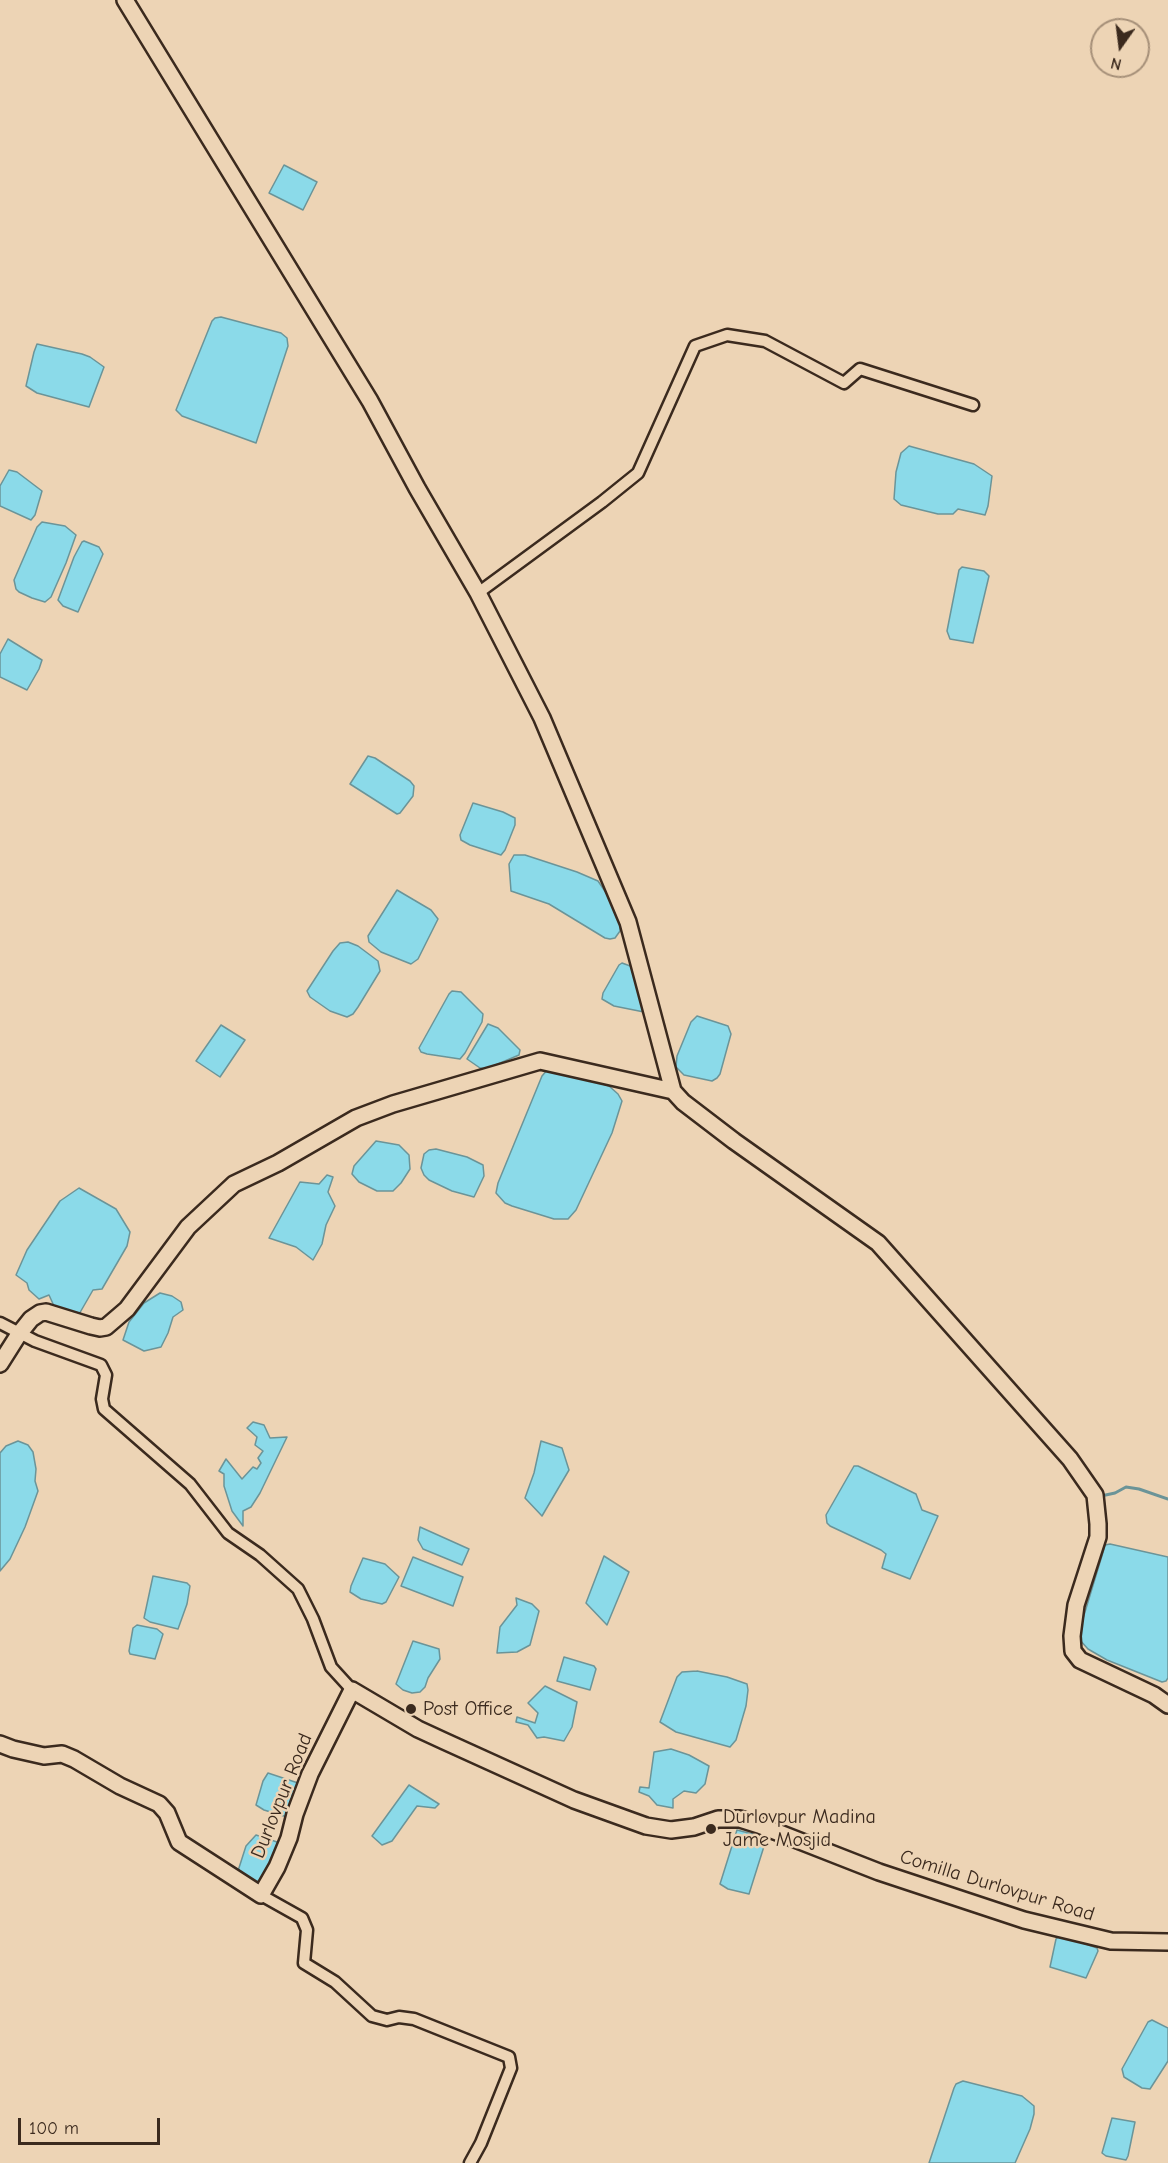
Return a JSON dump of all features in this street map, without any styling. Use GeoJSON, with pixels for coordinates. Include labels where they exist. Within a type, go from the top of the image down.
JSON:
{"type":"FeatureCollection","features":[{"type":"Feature","properties":{"kind":"street"},"geometry":{"type":"LineString","coordinates":[[125,0],[370,401],[477,593],[542,717],[628,922],[673,1090],[683,1102],[734,1141],[878,1243],[1070,1459],[1095,1495],[1098,1524],[1098,1537],[1076,1605],[1072,1636],[1073,1651],[1080,1660],[1154,1695],[1168,1705]]}},
{"type":"Feature","properties":{"kind":"street"},"geometry":{"type":"LineString","coordinates":[[477,593],[638,473],[695,346],[727,335],[765,341],[844,383],[860,369],[973,405]]}},
{"type":"Feature","properties":{"kind":"street"},"geometry":{"type":"LineString","coordinates":[[0,1364],[19,1334],[32,1319],[46,1312],[91,1326],[105,1327],[127,1309],[188,1227],[234,1184],[278,1163],[356,1118],[393,1104],[540,1061],[673,1090]]}},
{"type":"Feature","properties":{"kind":"street"},"geometry":{"type":"LineString","coordinates":[[0,1323],[19,1334],[101,1365],[106,1375],[102,1399],[104,1409],[190,1484],[228,1533],[260,1555],[298,1589],[313,1619],[331,1667],[352,1689]]}},
{"type":"Feature","properties":{"kind":"street","name":"Comilla Durlovpur Road"},"geometry":{"type":"LineString","coordinates":[[352,1689],[444,1742],[574,1800],[646,1826],[671,1830],[694,1827],[718,1819],[740,1819],[879,1872],[1034,1923],[1111,1941],[1168,1942]]}},
{"type":"Feature","properties":{"kind":"street","name":"Durlovpur Road"},"geometry":{"type":"LineString","coordinates":[[0,1744],[44,1756],[62,1754],[120,1786],[159,1804],[167,1813],[179,1842],[261,1895],[277,1868],[310,1774],[352,1689]]}},
{"type":"Feature","properties":{"kind":"street"},"geometry":{"type":"LineString","coordinates":[[261,1895],[302,1917],[307,1930],[304,1963],[334,1982],[372,2016],[387,2020],[399,2017],[414,2019],[509,2057],[511,2068],[481,2143],[470,2163]]}},
{"type":"Feature","properties":{"kind":"water"},"geometry":{"type":"Polygon","coordinates":[[[284,165],[317,182],[303,210],[269,193],[284,165]]]}},
{"type":"Feature","properties":{"kind":"water"},"geometry":{"type":"Polygon","coordinates":[[[221,317],[281,333],[287,338],[288,346],[256,443],[182,416],[176,410],[212,321],[221,317]]]}},
{"type":"Feature","properties":{"kind":"water"},"geometry":{"type":"Polygon","coordinates":[[[37,344],[82,354],[104,367],[89,407],[37,393],[26,386],[37,344]]]}},
{"type":"Feature","properties":{"kind":"water"},"geometry":{"type":"Polygon","coordinates":[[[909,446],[974,464],[992,476],[985,515],[958,509],[953,514],[938,514],[901,505],[894,499],[896,472],[901,453],[909,446]]]}},
{"type":"Feature","properties":{"kind":"water"},"geometry":{"type":"Polygon","coordinates":[[[9,470],[17,472],[42,491],[35,515],[31,520],[0,506],[0,486],[9,470]]]}},
{"type":"Feature","properties":{"kind":"water"},"geometry":{"type":"Polygon","coordinates":[[[42,522],[65,526],[76,535],[51,597],[45,602],[19,592],[14,580],[37,527],[42,522]]]}},
{"type":"Feature","properties":{"kind":"water"},"geometry":{"type":"Polygon","coordinates":[[[84,541],[99,547],[103,554],[78,612],[63,606],[58,600],[74,557],[84,541]]]}},
{"type":"Feature","properties":{"kind":"water"},"geometry":{"type":"Polygon","coordinates":[[[962,567],[984,571],[989,576],[973,643],[950,639],[947,631],[959,570],[962,567]]]}},
{"type":"Feature","properties":{"kind":"water"},"geometry":{"type":"Polygon","coordinates":[[[8,639],[42,660],[27,690],[0,677],[0,654],[8,639]]]}},
{"type":"Feature","properties":{"kind":"water"},"geometry":{"type":"Polygon","coordinates":[[[368,756],[375,758],[414,786],[413,796],[400,813],[397,814],[350,784],[368,756]]]}},
{"type":"Feature","properties":{"kind":"water"},"geometry":{"type":"Polygon","coordinates":[[[473,803],[515,818],[515,825],[501,855],[461,840],[460,835],[473,803]]]}},
{"type":"Feature","properties":{"kind":"water"},"geometry":{"type":"Polygon","coordinates":[[[514,855],[525,855],[598,881],[611,900],[620,923],[620,931],[615,938],[605,938],[549,904],[511,891],[509,864],[514,855]]]}},
{"type":"Feature","properties":{"kind":"water"},"geometry":{"type":"Polygon","coordinates":[[[397,890],[431,910],[438,919],[418,959],[411,964],[381,952],[369,942],[368,936],[397,890]]]}},
{"type":"Feature","properties":{"kind":"water"},"geometry":{"type":"Polygon","coordinates":[[[348,942],[358,946],[378,961],[380,971],[353,1014],[347,1017],[330,1011],[310,997],[307,991],[333,951],[340,943],[348,942]]]}},
{"type":"Feature","properties":{"kind":"water"},"geometry":{"type":"Polygon","coordinates":[[[622,963],[633,967],[647,1010],[644,1012],[614,1006],[602,999],[603,993],[622,963]]]}},
{"type":"Feature","properties":{"kind":"water"},"geometry":{"type":"Polygon","coordinates":[[[452,991],[461,992],[483,1014],[482,1022],[460,1059],[427,1054],[421,1052],[419,1048],[452,991]]]}},
{"type":"Feature","properties":{"kind":"water"},"geometry":{"type":"Polygon","coordinates":[[[697,1016],[728,1026],[731,1034],[720,1074],[712,1081],[684,1075],[676,1067],[677,1056],[691,1022],[697,1016]]]}},
{"type":"Feature","properties":{"kind":"water"},"geometry":{"type":"Polygon","coordinates":[[[488,1024],[498,1028],[520,1050],[519,1055],[486,1069],[480,1068],[467,1059],[488,1024]]]}},
{"type":"Feature","properties":{"kind":"water"},"geometry":{"type":"Polygon","coordinates":[[[221,1025],[245,1040],[220,1077],[196,1061],[221,1025]]]}},
{"type":"Feature","properties":{"kind":"water"},"geometry":{"type":"Polygon","coordinates":[[[548,1069],[609,1086],[622,1101],[612,1133],[576,1210],[568,1219],[554,1219],[512,1206],[505,1203],[496,1193],[542,1076],[548,1069]]]}},
{"type":"Feature","properties":{"kind":"water"},"geometry":{"type":"Polygon","coordinates":[[[376,1141],[399,1145],[409,1155],[410,1169],[393,1191],[377,1191],[359,1182],[352,1174],[354,1166],[376,1141]]]}},
{"type":"Feature","properties":{"kind":"water"},"geometry":{"type":"Polygon","coordinates":[[[436,1149],[467,1157],[483,1165],[484,1176],[474,1197],[452,1191],[429,1180],[424,1175],[421,1168],[424,1154],[436,1149]]]}},
{"type":"Feature","properties":{"kind":"water"},"geometry":{"type":"Polygon","coordinates":[[[327,1175],[333,1177],[328,1192],[335,1206],[326,1225],[322,1244],[313,1260],[296,1247],[269,1238],[300,1182],[319,1184],[327,1175]]]}},
{"type":"Feature","properties":{"kind":"water"},"geometry":{"type":"Polygon","coordinates":[[[79,1188],[116,1209],[130,1232],[127,1246],[102,1289],[93,1290],[78,1316],[54,1306],[49,1295],[39,1299],[29,1290],[27,1283],[16,1275],[27,1250],[60,1201],[79,1188]]]}},
{"type":"Feature","properties":{"kind":"water"},"geometry":{"type":"Polygon","coordinates":[[[160,1293],[172,1296],[181,1302],[183,1310],[173,1317],[161,1347],[144,1351],[123,1340],[129,1322],[144,1303],[160,1293]]]}},
{"type":"Feature","properties":{"kind":"water"},"geometry":{"type":"Polygon","coordinates":[[[253,1422],[264,1425],[270,1438],[287,1437],[260,1493],[251,1507],[243,1511],[243,1526],[232,1511],[224,1486],[224,1474],[219,1471],[226,1459],[242,1479],[253,1467],[257,1469],[261,1463],[258,1458],[263,1451],[255,1445],[257,1437],[247,1428],[253,1422]]]}},
{"type":"Feature","properties":{"kind":"water"},"geometry":{"type":"Polygon","coordinates":[[[18,1441],[28,1445],[33,1452],[38,1491],[10,1559],[0,1571],[0,1453],[6,1446],[18,1441]]]}},
{"type":"Feature","properties":{"kind":"water"},"geometry":{"type":"Polygon","coordinates":[[[541,1441],[562,1448],[569,1470],[542,1516],[525,1498],[534,1473],[541,1441]]]}},
{"type":"Feature","properties":{"kind":"water"},"geometry":{"type":"Polygon","coordinates":[[[854,1466],[916,1494],[922,1510],[938,1516],[910,1579],[882,1568],[886,1554],[881,1550],[827,1523],[826,1515],[854,1466]]]}},
{"type":"Feature","properties":{"kind":"water"},"geometry":{"type":"Polygon","coordinates":[[[420,1527],[469,1549],[462,1565],[423,1549],[418,1540],[420,1527]]]}},
{"type":"Feature","properties":{"kind":"water"},"geometry":{"type":"Polygon","coordinates":[[[1110,1544],[1168,1557],[1168,1678],[1166,1681],[1162,1682],[1107,1660],[1088,1649],[1079,1639],[1078,1635],[1105,1545],[1110,1544]]]}},
{"type":"Feature","properties":{"kind":"water"},"geometry":{"type":"Polygon","coordinates":[[[604,1556],[629,1572],[607,1625],[586,1603],[604,1556]]]}},
{"type":"Feature","properties":{"kind":"water"},"geometry":{"type":"Polygon","coordinates":[[[413,1557],[463,1577],[453,1606],[401,1586],[413,1557]]]}},
{"type":"Feature","properties":{"kind":"water"},"geometry":{"type":"Polygon","coordinates":[[[363,1558],[385,1564],[399,1577],[386,1602],[382,1604],[361,1599],[350,1592],[363,1558]]]}},
{"type":"Feature","properties":{"kind":"water"},"geometry":{"type":"Polygon","coordinates":[[[153,1576],[187,1583],[190,1586],[187,1604],[178,1629],[150,1622],[144,1618],[153,1576]]]}},
{"type":"Feature","properties":{"kind":"water"},"geometry":{"type":"Polygon","coordinates":[[[516,1598],[532,1604],[539,1611],[530,1645],[517,1652],[497,1653],[500,1627],[517,1605],[516,1598]]]}},
{"type":"Feature","properties":{"kind":"water"},"geometry":{"type":"Polygon","coordinates":[[[137,1625],[157,1629],[163,1634],[155,1659],[130,1654],[133,1628],[137,1625]]]}},
{"type":"Feature","properties":{"kind":"water"},"geometry":{"type":"Polygon","coordinates":[[[413,1641],[439,1649],[440,1659],[425,1687],[420,1692],[412,1693],[396,1684],[413,1641]]]}},
{"type":"Feature","properties":{"kind":"water"},"geometry":{"type":"Polygon","coordinates":[[[564,1657],[594,1666],[596,1669],[590,1690],[557,1681],[564,1657]]]}},
{"type":"Feature","properties":{"kind":"water"},"geometry":{"type":"Polygon","coordinates":[[[697,1671],[747,1684],[746,1706],[736,1740],[730,1747],[676,1732],[660,1722],[677,1677],[682,1672],[697,1671]]]}},
{"type":"Feature","properties":{"kind":"water"},"geometry":{"type":"Polygon","coordinates":[[[545,1686],[577,1702],[572,1727],[564,1741],[537,1738],[528,1725],[516,1722],[517,1717],[535,1723],[538,1713],[528,1703],[545,1686]]]}},
{"type":"Feature","properties":{"kind":"water"},"geometry":{"type":"Polygon","coordinates":[[[671,1749],[689,1755],[709,1766],[705,1784],[696,1793],[684,1791],[673,1799],[673,1808],[657,1805],[649,1796],[639,1792],[640,1787],[649,1788],[654,1752],[671,1749]]]}},
{"type":"Feature","properties":{"kind":"water"},"geometry":{"type":"Polygon","coordinates":[[[268,1773],[298,1783],[287,1817],[256,1805],[263,1781],[268,1773]]]}},
{"type":"Feature","properties":{"kind":"water"},"geometry":{"type":"Polygon","coordinates":[[[409,1785],[439,1804],[435,1808],[417,1806],[392,1841],[382,1845],[372,1836],[409,1785]]]}},
{"type":"Feature","properties":{"kind":"water"},"geometry":{"type":"Polygon","coordinates":[[[737,1830],[764,1837],[766,1840],[749,1894],[728,1889],[720,1884],[737,1830]]]}},
{"type":"Feature","properties":{"kind":"water"},"geometry":{"type":"Polygon","coordinates":[[[256,1835],[280,1843],[260,1885],[237,1874],[246,1846],[256,1835]]]}},
{"type":"Feature","properties":{"kind":"water"},"geometry":{"type":"Polygon","coordinates":[[[1060,1935],[1097,1948],[1098,1951],[1086,1978],[1050,1967],[1056,1939],[1060,1935]]]}},
{"type":"Feature","properties":{"kind":"water"},"geometry":{"type":"Polygon","coordinates":[[[1152,2020],[1168,2028],[1168,2061],[1150,2089],[1142,2088],[1124,2077],[1122,2069],[1148,2022],[1152,2020]]]}},
{"type":"Feature","properties":{"kind":"water"},"geometry":{"type":"Polygon","coordinates":[[[963,2081],[1022,2096],[1034,2106],[1030,2129],[1015,2163],[929,2163],[954,2088],[956,2084],[963,2081]]]}},
{"type":"Feature","properties":{"kind":"water"},"geometry":{"type":"Polygon","coordinates":[[[1112,2118],[1135,2122],[1126,2160],[1102,2153],[1112,2118]]]}},
{"type":"Feature","properties":{"kind":"waterway"},"geometry":{"type":"LineString","coordinates":[[1101,1496],[1115,1493],[1126,1487],[1168,1499]]}},
{"type":"Feature","properties":{"kind":"place","name":"Post Office"},"geometry":{"type":"Point","coordinates":[411,1709]}},
{"type":"Feature","properties":{"kind":"place","name":"Durlovpur Madina Jame Mosjid"},"geometry":{"type":"Point","coordinates":[711,1829]}}]}
